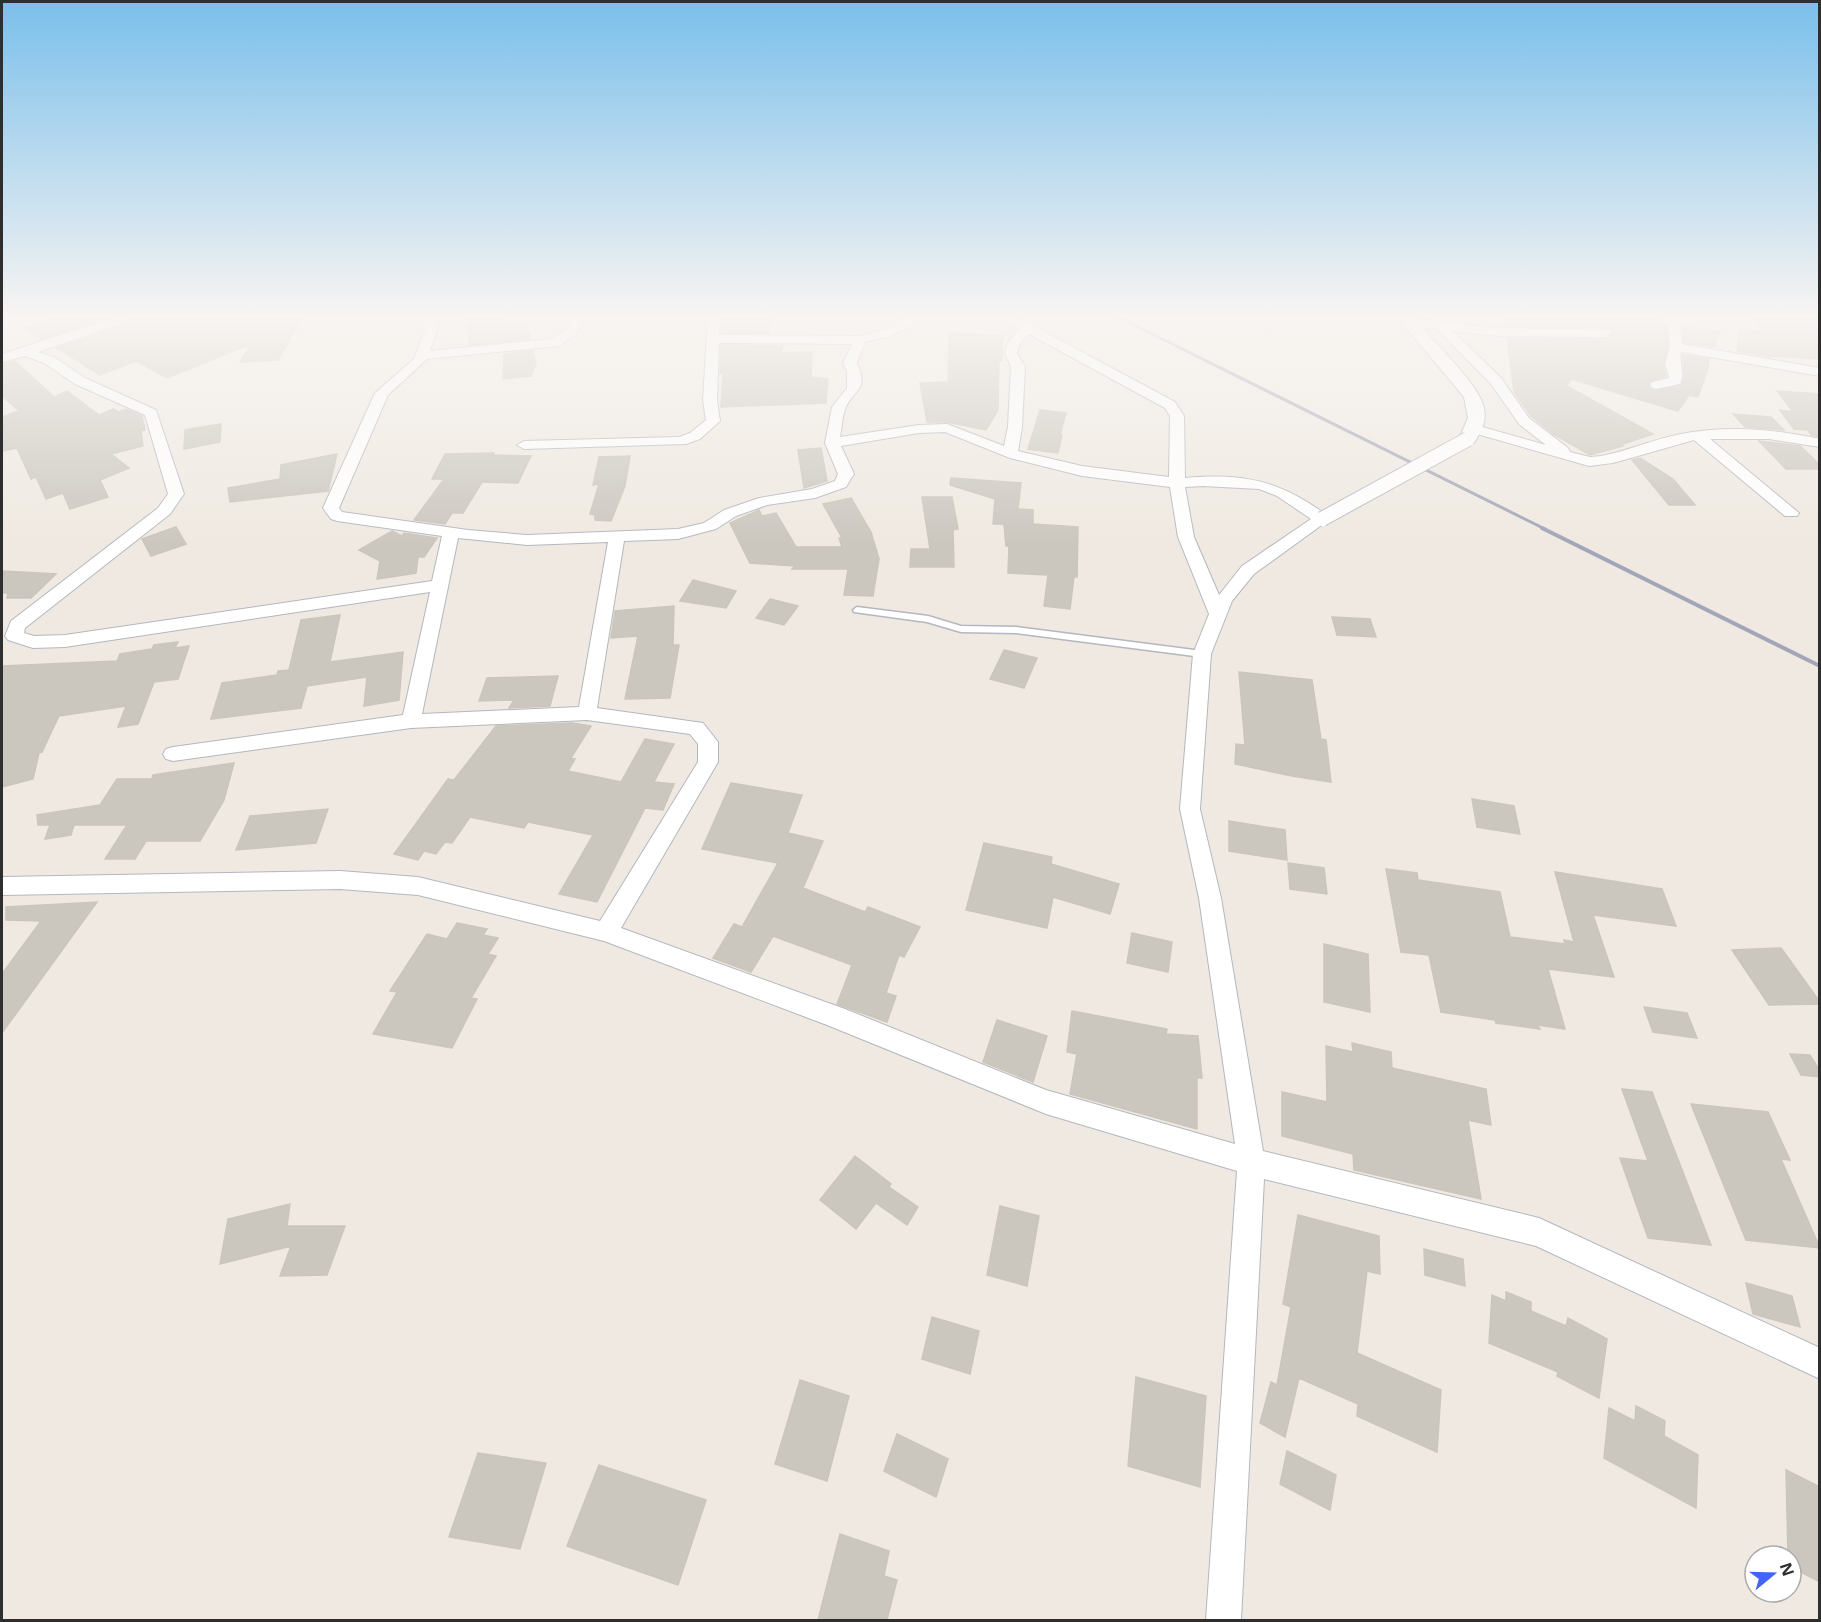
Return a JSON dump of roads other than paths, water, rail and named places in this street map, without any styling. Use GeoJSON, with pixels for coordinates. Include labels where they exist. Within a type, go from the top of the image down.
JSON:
{"type":"FeatureCollection","features":[{"type":"Feature","properties":{"kind":"street"},"geometry":{"type":"LineString","coordinates":[[108,394],[151,413],[176,494],[164,512],[17,625],[14,636],[33,642],[65,641],[440,585]]}},
{"type":"Feature","properties":{"kind":"street"},"geometry":{"type":"LineString","coordinates":[[382,394],[332,508],[337,516],[451,533],[527,540],[678,534],[710,526],[730,513],[764,501],[815,494],[841,484],[846,474],[832,443],[839,407],[850,394]]}},
{"type":"Feature","properties":{"kind":"street"},"geometry":{"type":"LineString","coordinates":[[524,445],[681,441],[696,436],[713,421],[710,394]]}},
{"type":"Feature","properties":{"kind":"street"},"geometry":{"type":"LineString","coordinates":[[1010,454],[1015,427],[1017,394]]}},
{"type":"Feature","properties":{"kind":"street"},"geometry":{"type":"LineString","coordinates":[[1149,394],[1170,405],[1177,416],[1177,483],[1186,537],[1218,614]]}},
{"type":"Feature","properties":{"kind":"street"},"geometry":{"type":"LineString","coordinates":[[1223,1620],[1251,1162],[1210,898],[1190,809],[1202,654],[1224,600],[1248,570],[1322,519],[1471,434],[1478,423],[1477,407],[1470,394]]}},
{"type":"Feature","properties":{"kind":"street"},"geometry":{"type":"LineString","coordinates":[[1505,394],[1524,421],[1560,447],[1566,457]]}},
{"type":"Feature","properties":{"kind":"street"},"geometry":{"type":"LineString","coordinates":[[832,443],[919,429],[947,428],[1010,454],[1082,471],[1177,483],[1203,481],[1261,485],[1282,493],[1322,519]]}},
{"type":"Feature","properties":{"kind":"street"},"geometry":{"type":"LineString","coordinates":[[1471,434],[1589,462],[1607,461],[1683,437],[1748,433],[1820,443]]}},
{"type":"Feature","properties":{"kind":"street"},"geometry":{"type":"LineString","coordinates":[[1698,436],[1791,513]]}},
{"type":"Feature","properties":{"kind":"street"},"geometry":{"type":"LineString","coordinates":[[411,721],[451,533]]}},
{"type":"Feature","properties":{"kind":"street"},"geometry":{"type":"LineString","coordinates":[[587,713],[617,536]]}},
{"type":"Feature","properties":{"kind":"street"},"geometry":{"type":"LineString","coordinates":[[173,754],[411,721],[587,713],[696,728],[708,742],[708,762],[606,932]]}},
{"type":"Feature","properties":{"kind":"street"},"geometry":{"type":"LineString","coordinates":[[2,886],[340,880],[418,886],[606,932],[836,1017],[1046,1102],[1251,1162],[1539,1232],[1820,1364]]}},
{"type":"Feature","properties":{"kind":"lane"},"geometry":{"type":"LineString","coordinates":[[857,610],[928,619],[961,628],[1016,630],[1202,654]]}},
{"type":"Feature","properties":{"kind":"railway"},"geometry":{"type":"LineString","coordinates":[[1272,394],[1545,529]]}},
{"type":"Feature","properties":{"kind":"railway"},"geometry":{"type":"LineString","coordinates":[[1542,528],[1820,666]]}}]}
